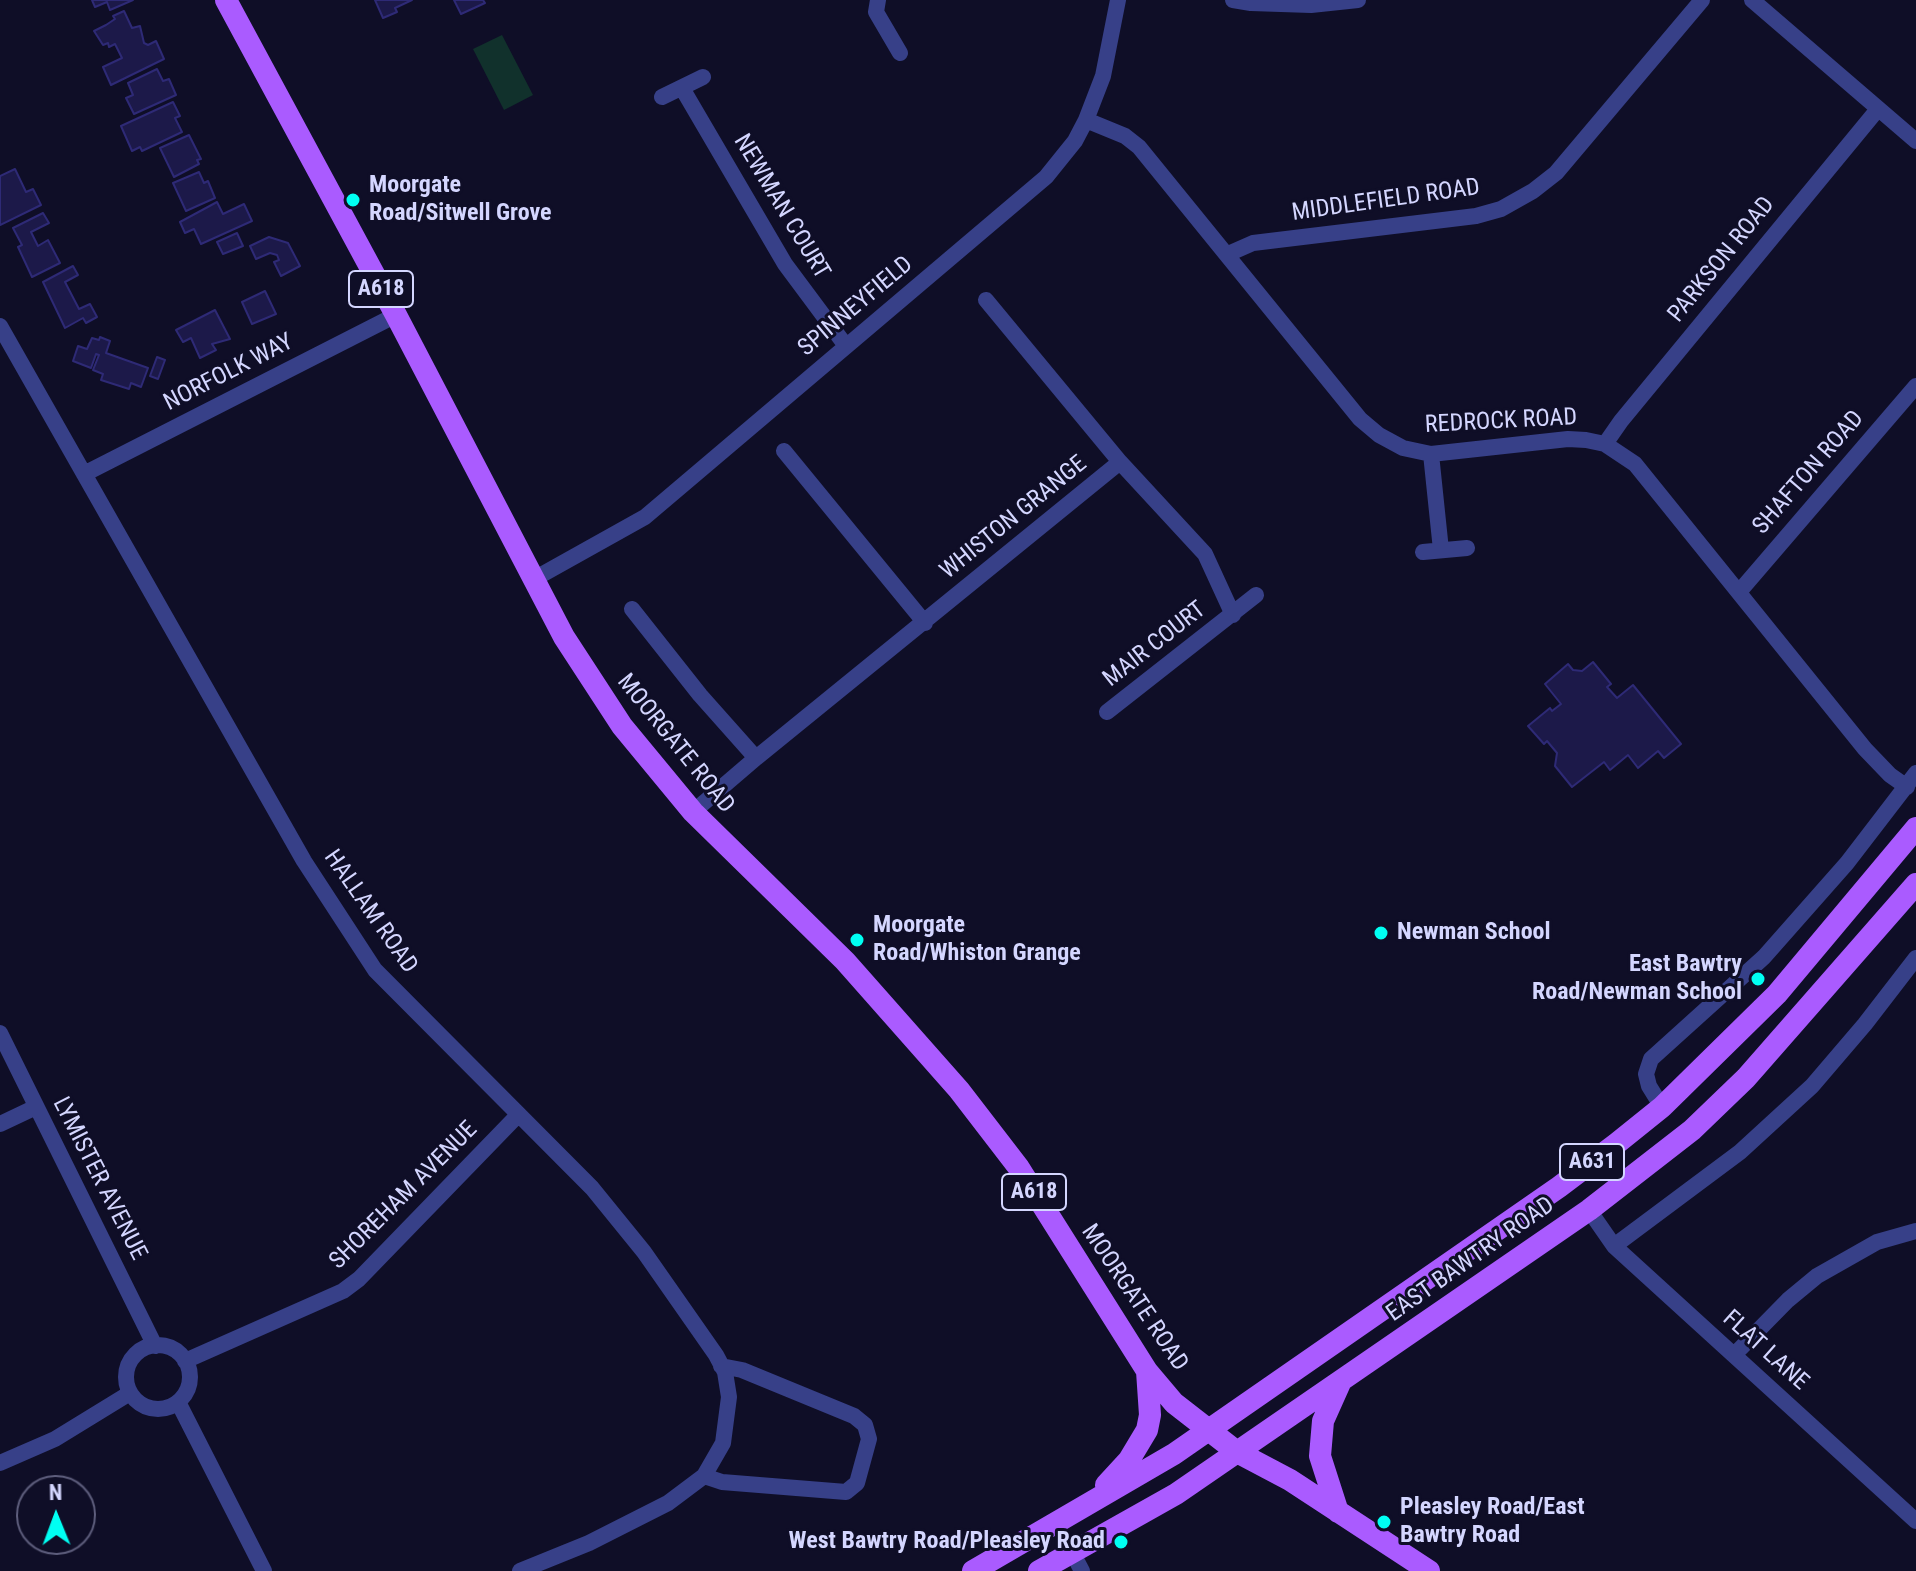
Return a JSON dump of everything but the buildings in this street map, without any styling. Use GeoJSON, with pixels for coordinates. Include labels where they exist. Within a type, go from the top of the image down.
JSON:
{"type":"FeatureCollection","features":[{"type":"Feature","properties":{"kind":"main road","name":"MOORGATE ROAD"},"geometry":{"type":"LineString","coordinates":[[226,0],[396,315],[564,637],[598,692],[637,746],[693,812],[845,961],[959,1090],[1019,1168],[1147,1371],[1182,1411],[1210,1430]]}},
{"type":"Feature","properties":{"kind":"main road","name":"EAST BAWTRY ROAD"},"geometry":{"type":"LineString","coordinates":[[1210,1430],[1286,1374],[1559,1187],[1662,1107],[1777,994],[1916,828]]}},
{"type":"Feature","properties":{"kind":"main road","name":"EAST BAWTRY ROAD"},"geometry":{"type":"LineString","coordinates":[[1237,1452],[1589,1210],[1692,1130],[1746,1078],[1916,884]]}},
{"type":"Feature","properties":{"kind":"main road"},"geometry":{"type":"LineString","coordinates":[[1091,1500],[1129,1460],[1147,1430],[1150,1415],[1147,1371]]}},
{"type":"Feature","properties":{"kind":"main road"},"geometry":{"type":"LineString","coordinates":[[1338,1512],[1320,1456],[1320,1432],[1341,1382]]}},
{"type":"Feature","properties":{"kind":"main road","name":"A618"},"geometry":{"type":"LineString","coordinates":[[1210,1430],[1237,1452],[1285,1477],[1429,1571]]}},
{"type":"Feature","properties":{"kind":"main road","name":"A631"},"geometry":{"type":"LineString","coordinates":[[973,1571],[1210,1430]]}},
{"type":"Feature","properties":{"kind":"main road","name":"A631"},"geometry":{"type":"LineString","coordinates":[[1039,1571],[1077,1562],[1237,1452]]}},
{"type":"Feature","properties":{"kind":"street"},"geometry":{"type":"LineString","coordinates":[[878,0],[876,12],[900,53]]}},
{"type":"Feature","properties":{"kind":"street","name":"SPINNEYFIELD"},"geometry":{"type":"LineString","coordinates":[[534,579],[645,517],[1026,197],[1062,159],[1086,120],[1103,76],[1118,0]]}},
{"type":"Feature","properties":{"kind":"street"},"geometry":{"type":"LineString","coordinates":[[1233,0],[1311,5],[1358,0]]}},
{"type":"Feature","properties":{"kind":"street","name":"MIDDLEFIELD ROAD"},"geometry":{"type":"LineString","coordinates":[[1228,254],[1253,243],[1476,216],[1501,209],[1533,191],[1556,173],[1702,0]]}},
{"type":"Feature","properties":{"kind":"street"},"geometry":{"type":"LineString","coordinates":[[1752,0],[1916,141]]}},
{"type":"Feature","properties":{"kind":"street"},"geometry":{"type":"LineString","coordinates":[[662,97],[703,77]]}},
{"type":"Feature","properties":{"kind":"street","name":"NEWMAN COURT"},"geometry":{"type":"LineString","coordinates":[[682,88],[785,264],[846,346]]}},
{"type":"Feature","properties":{"kind":"street","name":"PARKSON ROAD"},"geometry":{"type":"LineString","coordinates":[[1605,444],[1878,109]]}},
{"type":"Feature","properties":{"kind":"street","name":"REDROCK ROAD"},"geometry":{"type":"LineString","coordinates":[[1086,120],[1125,136],[1139,147],[1360,419],[1379,435],[1403,448],[1431,454],[1568,439],[1605,444],[1635,464],[1865,749],[1890,775],[1912,780]]}},
{"type":"Feature","properties":{"kind":"street","name":"WHISTON GRANGE"},"geometry":{"type":"LineString","coordinates":[[693,812],[1120,462],[986,300]]}},
{"type":"Feature","properties":{"kind":"street","name":"NORFOLK WAY"},"geometry":{"type":"LineString","coordinates":[[84,474],[396,315]]}},
{"type":"Feature","properties":{"kind":"street","name":"HALLAM ROAD"},"geometry":{"type":"LineString","coordinates":[[0,326],[338,915],[375,970],[592,1188],[644,1252],[721,1366],[729,1397],[727,1420],[723,1443],[704,1476]]}},
{"type":"Feature","properties":{"kind":"street","name":"SHAFTON ROAD"},"geometry":{"type":"LineString","coordinates":[[1739,592],[1916,386]]}},
{"type":"Feature","properties":{"kind":"street"},"geometry":{"type":"LineString","coordinates":[[784,451],[925,623]]}},
{"type":"Feature","properties":{"kind":"street"},"geometry":{"type":"LineString","coordinates":[[1431,454],[1441,550]]}},
{"type":"Feature","properties":{"kind":"street","name":"MAIR COURT"},"geometry":{"type":"LineString","coordinates":[[1120,462],[1205,554],[1233,615]]}},
{"type":"Feature","properties":{"kind":"street"},"geometry":{"type":"LineString","coordinates":[[1423,552],[1467,548]]}},
{"type":"Feature","properties":{"kind":"street","name":"MAIR COURT"},"geometry":{"type":"LineString","coordinates":[[1107,712],[1256,595]]}},
{"type":"Feature","properties":{"kind":"street"},"geometry":{"type":"LineString","coordinates":[[632,609],[700,695],[756,758]]}},
{"type":"Feature","properties":{"kind":"street"},"geometry":{"type":"LineString","coordinates":[[1662,1107],[1649,1086],[1646,1074],[1651,1059],[1764,957],[1847,863],[1912,780]]}},
{"type":"Feature","properties":{"kind":"street"},"geometry":{"type":"LineString","coordinates":[[1614,1246],[1740,1152],[1812,1086],[1916,958]]}},
{"type":"Feature","properties":{"kind":"street","name":"LYMISTER AVENUE"},"geometry":{"type":"LineString","coordinates":[[0,1033],[155,1346]]}},
{"type":"Feature","properties":{"kind":"street"},"geometry":{"type":"LineString","coordinates":[[0,1124],[36,1107]]}},
{"type":"Feature","properties":{"kind":"street","name":"SHOREHAM AVENUE"},"geometry":{"type":"LineString","coordinates":[[185,1361],[343,1291],[359,1279],[518,1115]]}},
{"type":"Feature","properties":{"kind":"street","name":"FLAT LANE"},"geometry":{"type":"LineString","coordinates":[[1589,1210],[1614,1246],[1916,1521]]}},
{"type":"Feature","properties":{"kind":"street"},"geometry":{"type":"LineString","coordinates":[[1734,1355],[1788,1300],[1817,1276],[1877,1242],[1916,1231]]}},
{"type":"Feature","properties":{"kind":"street"},"geometry":{"type":"LineString","coordinates":[[155,1346],[172,1349],[185,1361],[189,1383],[178,1402],[170,1407],[152,1409],[143,1406],[130,1393],[126,1373],[136,1354],[155,1346]]}},
{"type":"Feature","properties":{"kind":"street"},"geometry":{"type":"LineString","coordinates":[[520,1571],[589,1543],[668,1503],[704,1476],[722,1482],[846,1492],[857,1483],[869,1439],[865,1425],[854,1416],[742,1370],[721,1366]]}},
{"type":"Feature","properties":{"kind":"street"},"geometry":{"type":"LineString","coordinates":[[0,1463],[55,1439],[130,1393]]}},
{"type":"Feature","properties":{"kind":"street"},"geometry":{"type":"LineString","coordinates":[[178,1402],[264,1571]]}},
{"type":"Feature","properties":{"kind":"green space"},"geometry":{"type":"Polygon","coordinates":[[[502,35],[533,95],[504,110],[473,49],[502,35]]]}},
{"type":"Feature","properties":{"kind":"place","name":"Moorgate Road/Sitwell Grove"},"geometry":{"type":"Point","coordinates":[353,200]}},
{"type":"Feature","properties":{"kind":"place","name":"Newman School"},"geometry":{"type":"Point","coordinates":[1381,933]}},
{"type":"Feature","properties":{"kind":"place","name":"Moorgate Road/Whiston Grange"},"geometry":{"type":"Point","coordinates":[857,940]}},
{"type":"Feature","properties":{"kind":"place","name":"East Bawtry Road/Newman School"},"geometry":{"type":"Point","coordinates":[1758,979]}},
{"type":"Feature","properties":{"kind":"place","name":"Pleasley Road/East Bawtry Road"},"geometry":{"type":"Point","coordinates":[1384,1522]}},
{"type":"Feature","properties":{"kind":"place","name":"West Bawtry Road/Pleasley Road"},"geometry":{"type":"Point","coordinates":[1121,1542]}}]}
